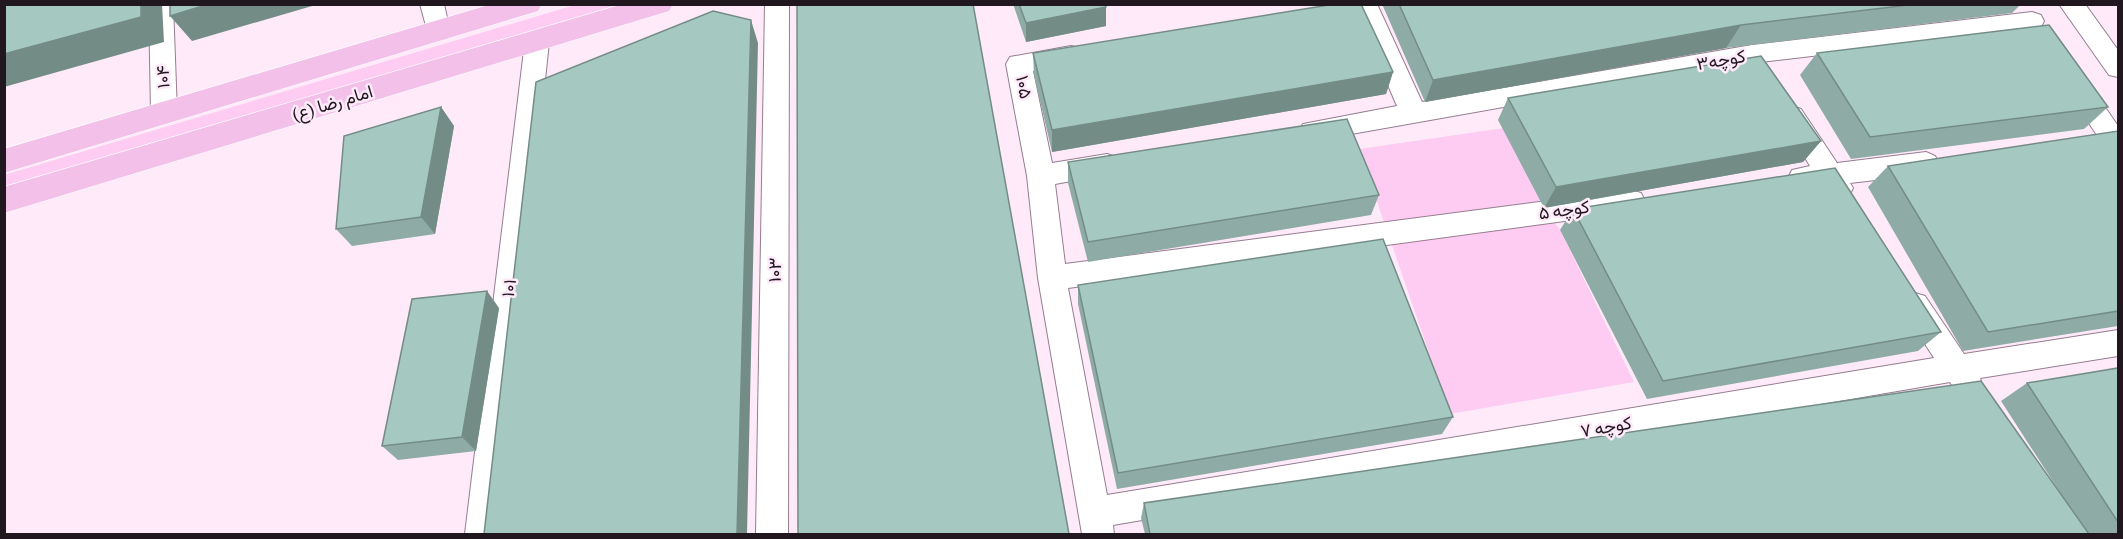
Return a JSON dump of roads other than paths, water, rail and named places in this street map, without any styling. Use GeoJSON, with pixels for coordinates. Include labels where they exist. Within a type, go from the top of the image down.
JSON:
{"type":"FeatureCollection","features":[{"type":"Feature","properties":{"kind":"main road"},"geometry":{"type":"LineString","coordinates":[[4,161],[164,113],[435,18],[528,4]]}},
{"type":"Feature","properties":{"kind":"main road","name":"امام رضا (ع)"},"geometry":{"type":"LineString","coordinates":[[4,200],[659,4]]}},
{"type":"Feature","properties":{"kind":"street","name":"۱۰۴"},"geometry":{"type":"LineString","coordinates":[[161,4],[164,113]]}},
{"type":"Feature","properties":{"kind":"street","name":"۱۰۳"},"geometry":{"type":"LineString","coordinates":[[772,534],[777,4]]}},
{"type":"Feature","properties":{"kind":"street"},"geometry":{"type":"LineString","coordinates":[[2071,4],[2118,68]]}},
{"type":"Feature","properties":{"kind":"street"},"geometry":{"type":"LineString","coordinates":[[1286,135],[1414,114],[1358,7]]}},
{"type":"Feature","properties":{"kind":"street","name":"کوچه۳"},"geometry":{"type":"LineString","coordinates":[[1414,114],[1765,74],[2032,22]]}},
{"type":"Feature","properties":{"kind":"street","name":"۱۰۱"},"geometry":{"type":"LineString","coordinates":[[481,534],[537,42]]}},
{"type":"Feature","properties":{"kind":"street","name":"۱۰۵"},"geometry":{"type":"LineString","coordinates":[[1088,52],[1019,64],[1041,176],[1052,278],[1096,524]]}},
{"type":"Feature","properties":{"kind":"street"},"geometry":{"type":"LineString","coordinates":[[2065,69],[2106,141]]}},
{"type":"Feature","properties":{"kind":"street"},"geometry":{"type":"LineString","coordinates":[[1765,74],[1856,213]]}},
{"type":"Feature","properties":{"kind":"street"},"geometry":{"type":"LineString","coordinates":[[1041,176],[1134,160]]}},
{"type":"Feature","properties":{"kind":"street"},"geometry":{"type":"LineString","coordinates":[[1772,182],[1952,160]]}},
{"type":"Feature","properties":{"kind":"street","name":"کوچه ۵"},"geometry":{"type":"LineString","coordinates":[[1052,278],[1654,198]]}},
{"type":"Feature","properties":{"kind":"street"},"geometry":{"type":"LineString","coordinates":[[1900,281],[1983,407]]}},
{"type":"Feature","properties":{"kind":"street","name":"کوچه ۷"},"geometry":{"type":"LineString","coordinates":[[1096,524],[1957,368],[2118,343]]}}]}
